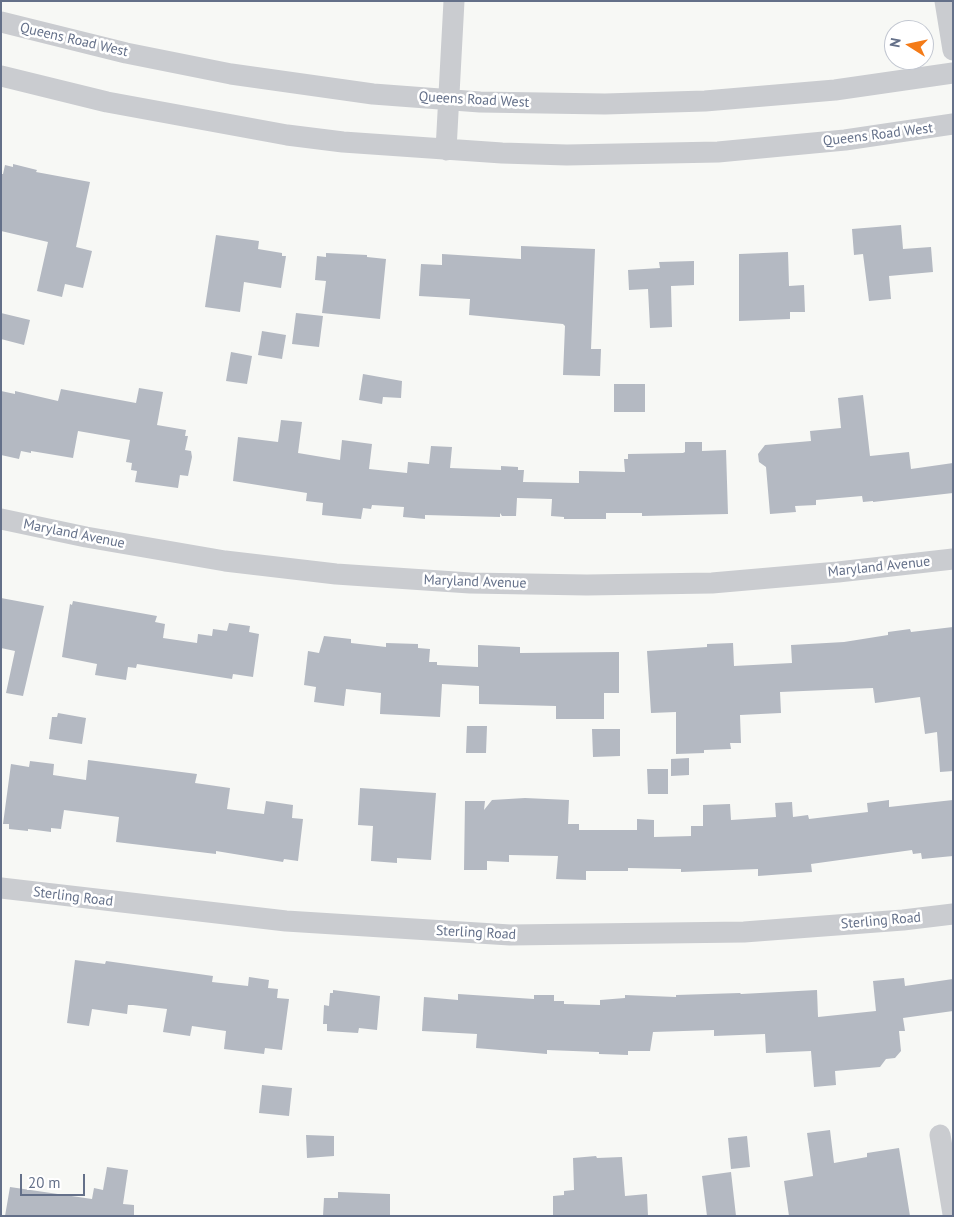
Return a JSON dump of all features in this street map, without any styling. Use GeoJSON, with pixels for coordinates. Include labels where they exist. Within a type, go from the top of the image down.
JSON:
{"type":"FeatureCollection","features":[{"type":"Feature","properties":{"kind":"street"},"geometry":{"type":"LineString","coordinates":[[446,150],[454,1]]}},
{"type":"Feature","properties":{"kind":"street"},"geometry":{"type":"LineString","coordinates":[[945,1],[953,50]]}},
{"type":"Feature","properties":{"kind":"street","name":"Queens Road West"},"geometry":{"type":"LineString","coordinates":[[1,22],[126,53],[231,74],[344,90],[448,100],[557,104],[705,101],[835,90],[953,73]]}},
{"type":"Feature","properties":{"kind":"street","name":"Queens Road West"},"geometry":{"type":"LineString","coordinates":[[1,76],[106,102],[242,128],[342,142],[446,150],[567,155],[718,152],[845,140],[953,124]]}},
{"type":"Feature","properties":{"kind":"street","name":"Maryland Avenue"},"geometry":{"type":"LineString","coordinates":[[1,519],[95,539],[249,564],[336,574],[488,584],[712,583],[844,572],[953,559]]}},
{"type":"Feature","properties":{"kind":"street","name":"Sterling Road"},"geometry":{"type":"LineString","coordinates":[[1,888],[286,921],[510,935],[746,932],[902,920],[953,914]]}},
{"type":"Feature","properties":{"kind":"street"},"geometry":{"type":"LineString","coordinates":[[940,1135],[953,1214]]}},
{"type":"Feature","properties":{"kind":"building"},"geometry":{"type":"Polygon","coordinates":[[[13,164],[37,170],[36,172],[90,182],[76,247],[92,251],[83,288],[65,284],[62,297],[37,291],[48,242],[1,231],[1,174],[3,174],[5,165],[13,167],[13,164]]]}},
{"type":"Feature","properties":{"kind":"building"},"geometry":{"type":"Polygon","coordinates":[[[901,225],[903,249],[931,247],[933,272],[889,276],[891,299],[869,301],[863,254],[854,255],[852,229],[901,225]]]}},
{"type":"Feature","properties":{"kind":"building"},"geometry":{"type":"Polygon","coordinates":[[[216,235],[259,241],[258,249],[282,253],[282,256],[286,256],[281,288],[244,282],[240,312],[205,307],[216,235]]]}},
{"type":"Feature","properties":{"kind":"building"},"geometry":{"type":"Polygon","coordinates":[[[521,246],[595,249],[591,349],[601,349],[600,376],[563,375],[565,326],[563,324],[469,315],[470,299],[419,296],[421,264],[442,265],[442,254],[521,259],[521,246]]]}},
{"type":"Feature","properties":{"kind":"building"},"geometry":{"type":"Polygon","coordinates":[[[788,252],[789,286],[804,285],[805,312],[790,312],[790,319],[739,321],[739,254],[788,252]]]}},
{"type":"Feature","properties":{"kind":"building"},"geometry":{"type":"Polygon","coordinates":[[[326,253],[367,255],[367,257],[386,259],[380,319],[322,313],[326,281],[315,280],[317,256],[326,257],[326,253]]]}},
{"type":"Feature","properties":{"kind":"building"},"geometry":{"type":"Polygon","coordinates":[[[694,261],[694,285],[671,286],[672,327],[650,328],[648,289],[629,290],[628,270],[660,268],[659,262],[694,261]]]}},
{"type":"Feature","properties":{"kind":"building"},"geometry":{"type":"Polygon","coordinates":[[[1,313],[30,320],[24,345],[1,339],[1,313]]]}},
{"type":"Feature","properties":{"kind":"building"},"geometry":{"type":"Polygon","coordinates":[[[296,313],[323,316],[319,347],[292,344],[296,313]]]}},
{"type":"Feature","properties":{"kind":"building"},"geometry":{"type":"Polygon","coordinates":[[[262,331],[286,335],[282,359],[258,355],[262,331]]]}},
{"type":"Feature","properties":{"kind":"building"},"geometry":{"type":"Polygon","coordinates":[[[231,352],[252,356],[247,384],[226,381],[231,352]]]}},
{"type":"Feature","properties":{"kind":"building"},"geometry":{"type":"Polygon","coordinates":[[[363,374],[402,381],[401,398],[383,397],[382,404],[359,400],[363,374]]]}},
{"type":"Feature","properties":{"kind":"building"},"geometry":{"type":"Polygon","coordinates":[[[614,384],[645,384],[645,412],[614,412],[614,384]]]}},
{"type":"Feature","properties":{"kind":"building"},"geometry":{"type":"Polygon","coordinates":[[[139,388],[163,392],[157,425],[186,430],[185,436],[188,436],[185,450],[191,451],[192,457],[188,476],[180,475],[178,488],[135,482],[137,471],[131,470],[132,463],[126,462],[130,440],[78,431],[73,458],[31,451],[31,453],[21,451],[19,459],[1,455],[1,391],[15,394],[15,391],[58,401],[61,389],[136,403],[139,388]]]}},
{"type":"Feature","properties":{"kind":"building"},"geometry":{"type":"Polygon","coordinates":[[[863,395],[870,456],[909,452],[911,469],[953,463],[953,493],[873,502],[863,502],[862,496],[816,500],[816,505],[795,506],[796,512],[770,514],[766,467],[759,462],[758,454],[765,445],[811,441],[810,431],[841,428],[838,398],[863,395]]]}},
{"type":"Feature","properties":{"kind":"building"},"geometry":{"type":"Polygon","coordinates":[[[281,420],[302,422],[298,453],[340,460],[342,440],[372,444],[369,469],[407,473],[408,462],[429,464],[431,446],[452,447],[450,468],[501,470],[501,466],[518,467],[518,470],[524,470],[523,482],[579,483],[579,471],[625,472],[624,459],[628,459],[628,454],[683,453],[685,452],[685,442],[702,442],[702,451],[726,450],[728,514],[642,516],[642,513],[606,513],[606,519],[564,519],[564,517],[551,516],[552,499],[517,498],[516,516],[502,516],[500,513],[500,517],[425,515],[425,519],[403,517],[404,507],[372,505],[371,509],[363,508],[361,519],[322,515],[323,503],[306,501],[307,493],[233,481],[238,437],[278,442],[281,420]]]}},
{"type":"Feature","properties":{"kind":"building"},"geometry":{"type":"Polygon","coordinates":[[[1,598],[44,606],[23,696],[6,693],[15,651],[1,648],[1,598]]]}},
{"type":"Feature","properties":{"kind":"building"},"geometry":{"type":"Polygon","coordinates":[[[73,601],[157,616],[155,622],[165,624],[163,638],[197,643],[198,634],[212,636],[213,629],[227,631],[229,623],[250,626],[249,632],[259,634],[253,677],[233,674],[232,679],[137,664],[136,668],[128,667],[126,680],[95,675],[97,664],[62,657],[70,604],[72,605],[73,601]]]}},
{"type":"Feature","properties":{"kind":"building"},"geometry":{"type":"Polygon","coordinates":[[[953,627],[953,771],[940,772],[937,732],[925,734],[920,697],[875,703],[873,688],[780,692],[781,713],[740,715],[741,743],[730,743],[731,749],[704,750],[704,753],[676,754],[676,712],[651,713],[647,651],[707,647],[707,644],[733,643],[734,666],[792,663],[791,645],[844,642],[888,635],[888,632],[910,629],[911,632],[953,627]]]}},
{"type":"Feature","properties":{"kind":"building"},"geometry":{"type":"Polygon","coordinates":[[[324,636],[351,639],[351,643],[386,647],[386,643],[418,644],[418,648],[430,649],[429,662],[437,662],[437,665],[478,667],[478,645],[520,647],[520,653],[619,652],[619,693],[604,693],[604,719],[556,719],[556,706],[479,704],[479,686],[442,684],[440,717],[380,714],[381,693],[346,689],[344,706],[314,702],[316,687],[304,685],[308,651],[319,653],[324,636]]]}},
{"type":"Feature","properties":{"kind":"building"},"geometry":{"type":"Polygon","coordinates":[[[58,713],[86,718],[82,744],[49,739],[52,717],[57,717],[58,713]]]}},
{"type":"Feature","properties":{"kind":"building"},"geometry":{"type":"Polygon","coordinates":[[[467,726],[487,726],[486,753],[466,753],[467,726]]]}},
{"type":"Feature","properties":{"kind":"building"},"geometry":{"type":"Polygon","coordinates":[[[592,729],[620,729],[620,756],[593,757],[592,729]]]}},
{"type":"Feature","properties":{"kind":"building"},"geometry":{"type":"Polygon","coordinates":[[[689,758],[689,775],[671,776],[671,759],[689,758]]]}},
{"type":"Feature","properties":{"kind":"building"},"geometry":{"type":"Polygon","coordinates":[[[88,760],[197,774],[195,783],[230,788],[227,809],[264,814],[266,801],[293,805],[292,818],[303,819],[298,861],[284,859],[283,862],[216,851],[216,854],[116,842],[119,817],[64,810],[61,829],[51,828],[51,832],[9,829],[9,824],[3,824],[11,764],[29,767],[30,761],[54,764],[53,775],[86,780],[88,760]]]}},
{"type":"Feature","properties":{"kind":"building"},"geometry":{"type":"Polygon","coordinates":[[[647,769],[668,769],[668,794],[648,794],[647,769]]]}},
{"type":"Feature","properties":{"kind":"building"},"geometry":{"type":"Polygon","coordinates":[[[360,788],[436,793],[431,860],[397,858],[397,863],[371,861],[373,826],[358,825],[360,788]]]}},
{"type":"Feature","properties":{"kind":"building"},"geometry":{"type":"Polygon","coordinates":[[[525,798],[569,800],[568,824],[579,824],[579,830],[637,830],[637,819],[654,820],[654,837],[691,836],[691,826],[703,826],[703,805],[730,804],[731,820],[776,817],[775,803],[792,802],[793,817],[808,815],[809,819],[868,812],[867,803],[889,800],[889,807],[953,800],[953,856],[922,859],[921,853],[913,854],[912,850],[811,864],[812,872],[758,876],[758,869],[681,872],[681,869],[628,868],[628,871],[586,871],[586,880],[556,879],[558,856],[509,855],[509,862],[487,861],[487,870],[464,870],[465,801],[485,801],[484,810],[492,800],[525,798]]]}},
{"type":"Feature","properties":{"kind":"building"},"geometry":{"type":"Polygon","coordinates":[[[75,960],[105,964],[106,961],[213,976],[212,982],[248,986],[249,977],[269,980],[268,988],[278,989],[277,998],[289,999],[282,1050],[265,1048],[264,1054],[224,1049],[226,1031],[192,1026],[190,1036],[163,1032],[167,1009],[128,1005],[127,1014],[92,1009],[89,1026],[67,1023],[75,960]]]}},
{"type":"Feature","properties":{"kind":"building"},"geometry":{"type":"Polygon","coordinates":[[[904,978],[905,986],[953,979],[953,1011],[903,1018],[905,1031],[899,1031],[901,1051],[895,1058],[886,1059],[880,1067],[835,1071],[836,1085],[814,1087],[811,1051],[766,1053],[765,1034],[714,1036],[714,1030],[653,1032],[650,1051],[628,1051],[628,1055],[547,1050],[547,1054],[476,1048],[477,1034],[422,1031],[424,997],[458,1000],[458,994],[534,999],[534,995],[554,995],[554,1001],[564,1001],[564,1004],[600,1005],[600,1000],[625,998],[625,995],[676,997],[676,995],[817,990],[818,1017],[876,1011],[873,981],[904,978]]]}},
{"type":"Feature","properties":{"kind":"building"},"geometry":{"type":"Polygon","coordinates":[[[333,990],[380,996],[377,1030],[359,1028],[358,1033],[327,1031],[327,1024],[323,1024],[324,1005],[329,1006],[330,993],[333,993],[333,990]]]}},
{"type":"Feature","properties":{"kind":"building"},"geometry":{"type":"Polygon","coordinates":[[[262,1085],[292,1088],[289,1116],[259,1113],[262,1085]]]}},
{"type":"Feature","properties":{"kind":"building"},"geometry":{"type":"Polygon","coordinates":[[[830,1130],[834,1163],[867,1157],[867,1153],[899,1148],[910,1216],[789,1216],[784,1181],[813,1176],[807,1133],[830,1130]]]}},
{"type":"Feature","properties":{"kind":"building"},"geometry":{"type":"Polygon","coordinates":[[[306,1135],[334,1136],[334,1156],[307,1158],[306,1135]]]}},
{"type":"Feature","properties":{"kind":"building"},"geometry":{"type":"Polygon","coordinates":[[[747,1136],[750,1167],[731,1169],[728,1138],[747,1136]]]}},
{"type":"Feature","properties":{"kind":"building"},"geometry":{"type":"Polygon","coordinates":[[[596,1156],[597,1158],[622,1157],[625,1196],[647,1194],[648,1216],[553,1216],[553,1196],[564,1195],[564,1191],[574,1190],[573,1158],[596,1156]]]}},
{"type":"Feature","properties":{"kind":"building"},"geometry":{"type":"Polygon","coordinates":[[[107,1167],[128,1170],[123,1204],[134,1205],[134,1216],[5,1216],[10,1187],[92,1199],[94,1188],[103,1190],[107,1167]]]}},
{"type":"Feature","properties":{"kind":"building"},"geometry":{"type":"Polygon","coordinates":[[[731,1172],[736,1216],[707,1216],[702,1176],[731,1172]]]}},
{"type":"Feature","properties":{"kind":"building"},"geometry":{"type":"Polygon","coordinates":[[[338,1192],[390,1194],[390,1216],[323,1216],[324,1198],[338,1198],[338,1192]]]}}]}
